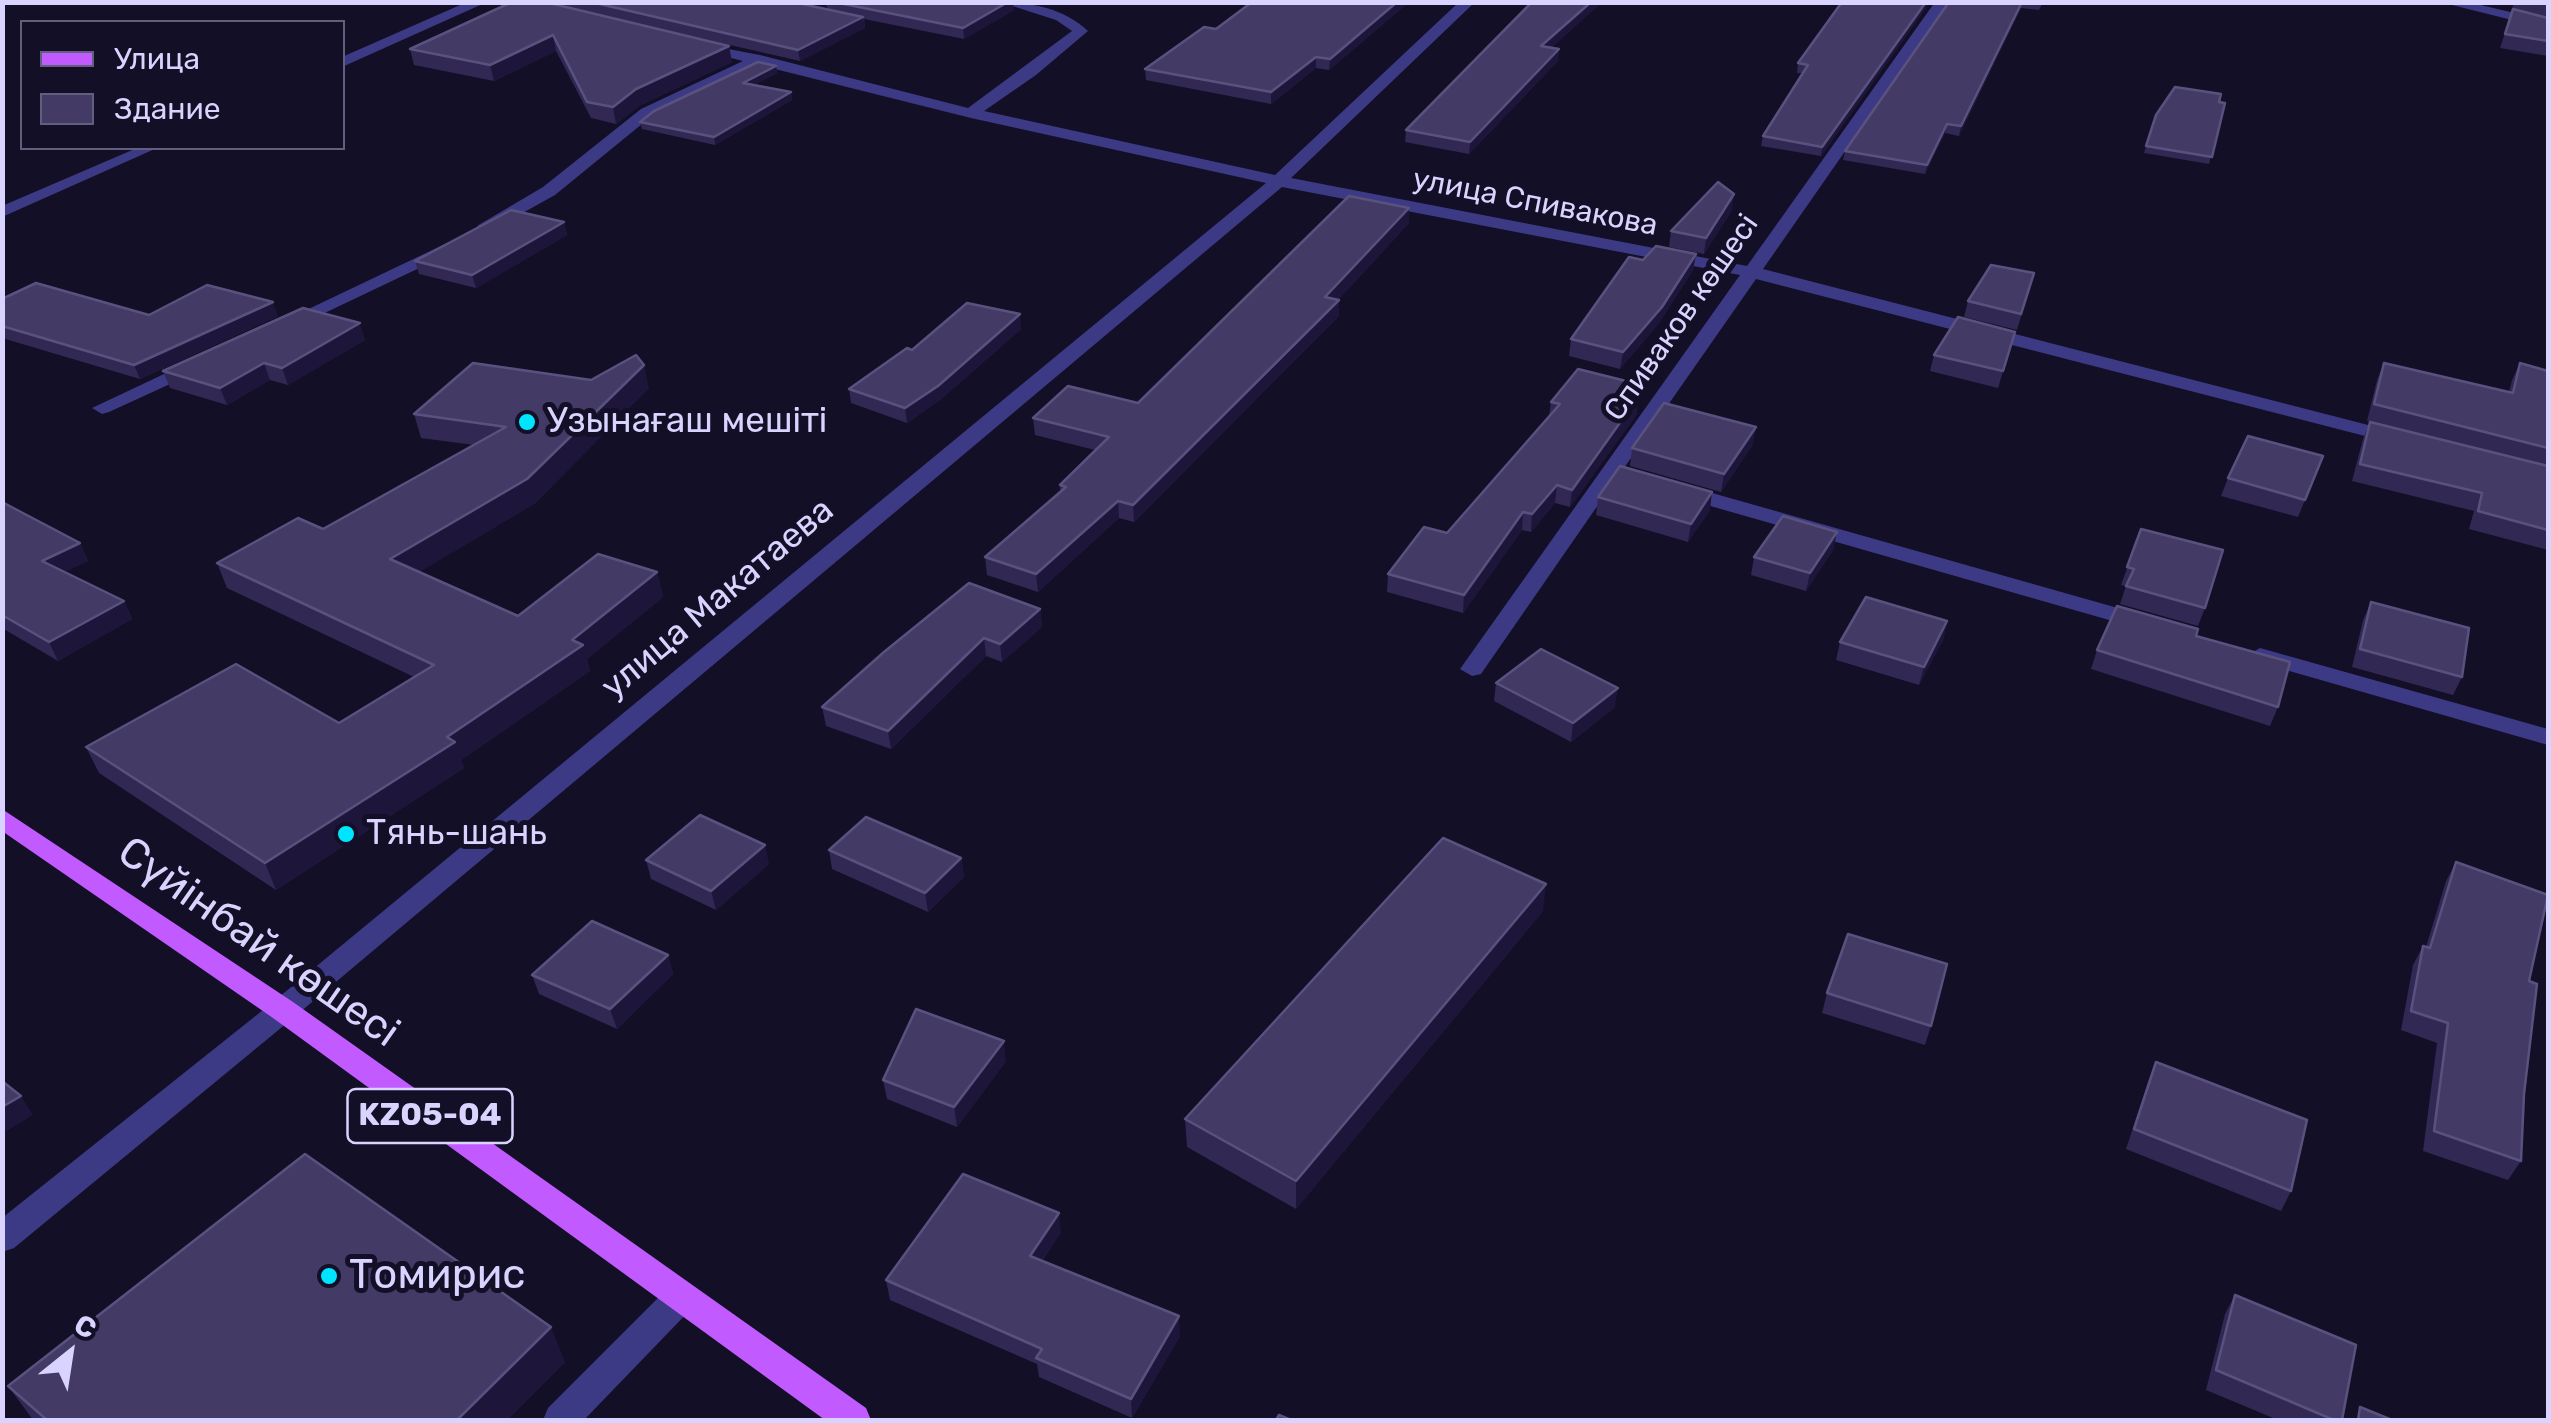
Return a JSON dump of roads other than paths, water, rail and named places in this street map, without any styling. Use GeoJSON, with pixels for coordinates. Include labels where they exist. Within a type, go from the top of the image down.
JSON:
{"type":"FeatureCollection","features":[{"type":"Feature","properties":{"kind":"main road","name":"Сүйінбай көшесі"},"geometry":{"type":"LineString","coordinates":[[2,818],[283,1010],[852,1420]]}},
{"type":"Feature","properties":{"kind":"street"},"geometry":{"type":"LineString","coordinates":[[345,62],[480,2]]}},
{"type":"Feature","properties":{"kind":"street"},"geometry":{"type":"LineString","coordinates":[[971,113],[1082,31],[1061,16],[1007,2]]}},
{"type":"Feature","properties":{"kind":"street","name":"улица Макатаева"},"geometry":{"type":"LineString","coordinates":[[2,1238],[283,1010],[1279,182],[1468,2]]}},
{"type":"Feature","properties":{"kind":"street","name":"Спиваков көшесі"},"geometry":{"type":"LineString","coordinates":[[1472,669],[1942,2]]}},
{"type":"Feature","properties":{"kind":"street"},"geometry":{"type":"LineString","coordinates":[[2447,2],[2548,25]]}},
{"type":"Feature","properties":{"kind":"street","name":"улица Спивакова"},"geometry":{"type":"LineString","coordinates":[[669,39],[971,113],[1279,182],[1751,272],[2416,443]]}},
{"type":"Feature","properties":{"kind":"street"},"geometry":{"type":"LineString","coordinates":[[259,336],[434,256],[549,190],[647,112],[760,59]]}},
{"type":"Feature","properties":{"kind":"street"},"geometry":{"type":"LineString","coordinates":[[2,212],[144,150]]}},
{"type":"Feature","properties":{"kind":"street"},"geometry":{"type":"LineString","coordinates":[[102,408],[224,352]]}},
{"type":"Feature","properties":{"kind":"street"},"geometry":{"type":"LineString","coordinates":[[1611,472],[2166,628]]}},
{"type":"Feature","properties":{"kind":"street"},"geometry":{"type":"LineString","coordinates":[[2242,650],[2548,737]]}},
{"type":"Feature","properties":{"kind":"street"},"geometry":{"type":"LineString","coordinates":[[561,1420],[681,1297]]}},
{"type":"Feature","properties":{"kind":"place","name":"Узынағаш мешіті"},"geometry":{"type":"Point","coordinates":[527,422]}},
{"type":"Feature","properties":{"kind":"place","name":"Тянь-шань"},"geometry":{"type":"Point","coordinates":[346,834]}},
{"type":"Feature","properties":{"kind":"place","name":"Томирис"},"geometry":{"type":"Point","coordinates":[329,1276]}}]}
